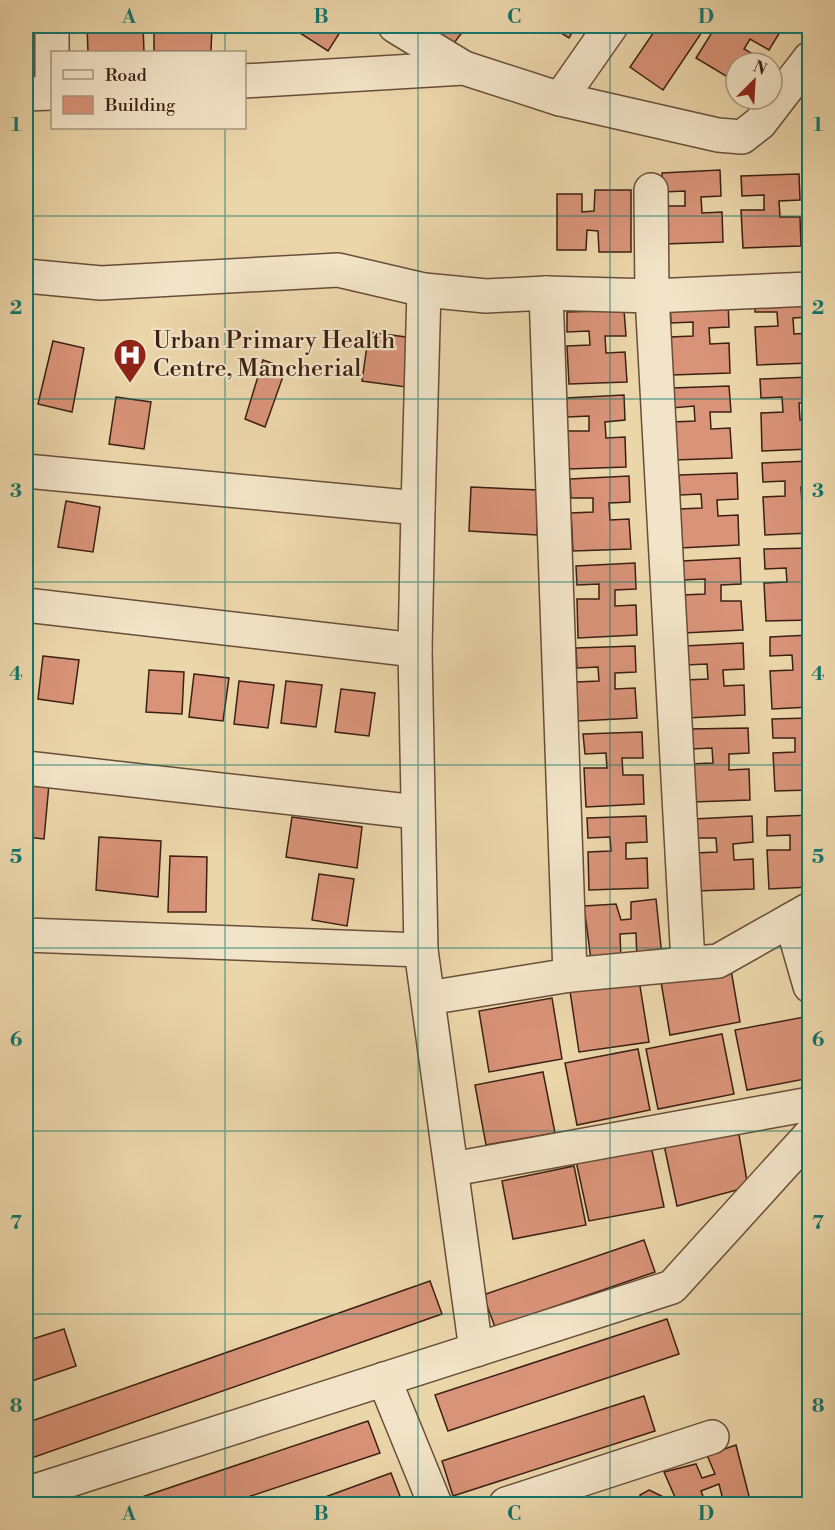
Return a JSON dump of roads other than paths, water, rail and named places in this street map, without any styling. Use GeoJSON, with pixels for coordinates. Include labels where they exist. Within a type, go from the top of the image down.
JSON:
{"type":"FeatureCollection","features":[{"type":"Feature","properties":{"kind":"street"},"geometry":{"type":"LineString","coordinates":[[52,26],[52,51]]}},
{"type":"Feature","properties":{"kind":"street"},"geometry":{"type":"LineString","coordinates":[[395,26],[464,68],[560,99],[718,135],[742,137],[760,123],[810,58]]}},
{"type":"Feature","properties":{"kind":"street"},"geometry":{"type":"LineString","coordinates":[[560,99],[611,26]]}},
{"type":"Feature","properties":{"kind":"street"},"geometry":{"type":"LineString","coordinates":[[246,81],[464,68]]}},
{"type":"Feature","properties":{"kind":"street"},"geometry":{"type":"LineString","coordinates":[[26,94],[51,93]]}},
{"type":"Feature","properties":{"kind":"street"},"geometry":{"type":"LineString","coordinates":[[651,190],[652,296],[688,963]]}},
{"type":"Feature","properties":{"kind":"street"},"geometry":{"type":"LineString","coordinates":[[26,276],[101,284],[338,270],[424,290],[486,296],[546,294],[652,296],[810,289]]}},
{"type":"Feature","properties":{"kind":"street"},"geometry":{"type":"LineString","coordinates":[[424,290],[415,650],[421,950],[453,1169],[476,1350]]}},
{"type":"Feature","properties":{"kind":"street"},"geometry":{"type":"LineString","coordinates":[[546,294],[570,975]]}},
{"type":"Feature","properties":{"kind":"street"},"geometry":{"type":"LineString","coordinates":[[26,471],[417,508]]}},
{"type":"Feature","properties":{"kind":"street"},"geometry":{"type":"LineString","coordinates":[[26,605],[415,650]]}},
{"type":"Feature","properties":{"kind":"street"},"geometry":{"type":"LineString","coordinates":[[26,768],[417,812]]}},
{"type":"Feature","properties":{"kind":"street"},"geometry":{"type":"LineString","coordinates":[[428,998],[570,975],[718,961],[800,914],[810,986]]}},
{"type":"Feature","properties":{"kind":"street"},"geometry":{"type":"LineString","coordinates":[[26,936],[421,950]]}},
{"type":"Feature","properties":{"kind":"street"},"geometry":{"type":"LineString","coordinates":[[453,1169],[810,1104]]}},
{"type":"Feature","properties":{"kind":"street"},"geometry":{"type":"LineString","coordinates":[[26,1494],[672,1287],[810,1135]]}},
{"type":"Feature","properties":{"kind":"street"},"geometry":{"type":"LineString","coordinates":[[384,1379],[435,1504]]}},
{"type":"Feature","properties":{"kind":"street"},"geometry":{"type":"LineString","coordinates":[[506,1504],[712,1437]]}},
{"type":"Feature","properties":{"kind":"place","name":"Urban Primary Health Centre, Mancherial"},"geometry":{"type":"Point","coordinates":[130,384]}}]}
